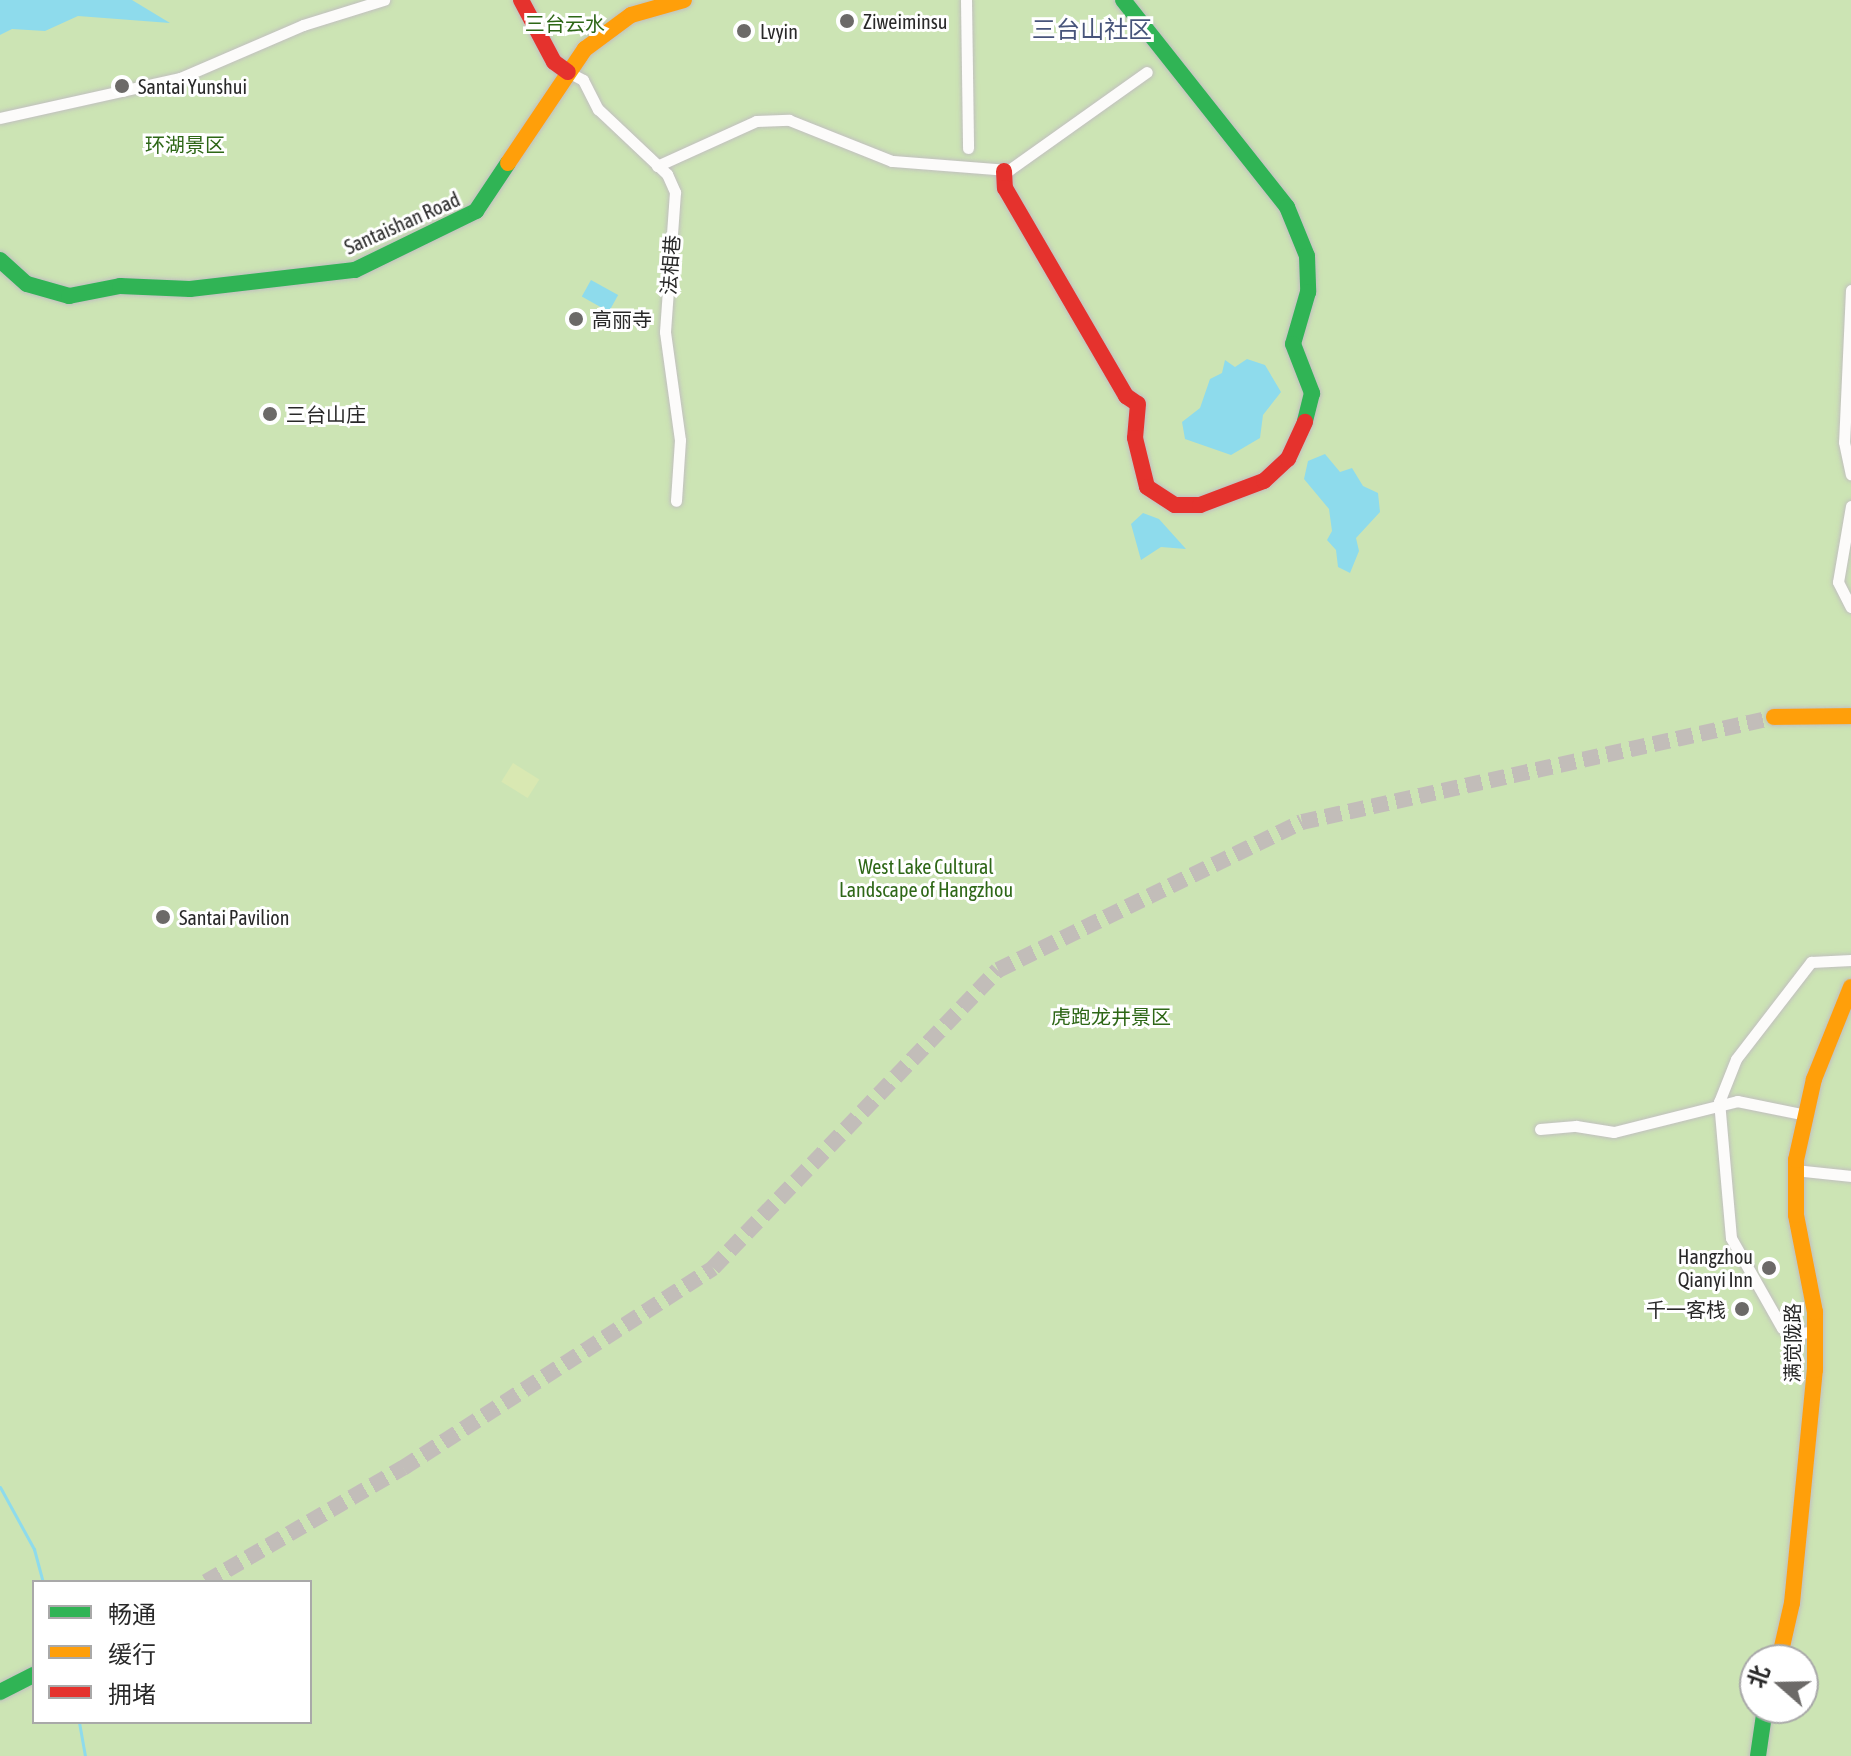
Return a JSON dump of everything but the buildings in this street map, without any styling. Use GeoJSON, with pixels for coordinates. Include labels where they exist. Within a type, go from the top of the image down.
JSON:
{"type":"FeatureCollection","features":[{"type":"Feature","properties":{"kind":"street"},"geometry":{"type":"LineString","coordinates":[[0,118],[180,78],[303,25],[384,0]]}},
{"type":"Feature","properties":{"kind":"street"},"geometry":{"type":"LineString","coordinates":[[521,0],[554,62],[568,72]]}},
{"type":"Feature","properties":{"kind":"street","name":"Santaishan Road"},"geometry":{"type":"LineString","coordinates":[[0,260],[27,284],[69,296],[120,286],[190,289],[355,270],[476,211],[568,72],[603,31],[631,15],[684,0]]}},
{"type":"Feature","properties":{"kind":"street"},"geometry":{"type":"LineString","coordinates":[[966,0],[968,148]]}},
{"type":"Feature","properties":{"kind":"street"},"geometry":{"type":"LineString","coordinates":[[1004,171],[1005,188],[1126,396],[1138,404],[1137,459],[1147,487],[1175,505],[1200,505],[1264,481],[1288,459],[1311,409],[1312,393],[1293,344],[1308,292],[1307,256],[1287,207],[1123,0]]}},
{"type":"Feature","properties":{"kind":"street","name":"法相巷"},"geometry":{"type":"LineString","coordinates":[[568,72],[583,80],[620,135],[657,166],[675,192],[665,332],[680,440],[676,501]]}},
{"type":"Feature","properties":{"kind":"street"},"geometry":{"type":"LineString","coordinates":[[657,166],[756,121],[789,120],[892,161],[1004,171],[1147,72]]}},
{"type":"Feature","properties":{"kind":"street"},"geometry":{"type":"LineString","coordinates":[[1851,290],[1844,442],[1851,474]]}},
{"type":"Feature","properties":{"kind":"street"},"geometry":{"type":"LineString","coordinates":[[1851,506],[1838,582],[1851,607]]}},
{"type":"Feature","properties":{"kind":"street"},"geometry":{"type":"LineString","coordinates":[[1774,717],[1851,716]]}},
{"type":"Feature","properties":{"kind":"street"},"geometry":{"type":"LineString","coordinates":[[1816,1331],[1795,1334],[1782,1328],[1731,1238],[1719,1102],[1736,1059],[1811,962],[1851,960]]}},
{"type":"Feature","properties":{"kind":"street","name":"满觉陇路"},"geometry":{"type":"LineString","coordinates":[[1783,1644],[1792,1603],[1816,1331],[1796,1215],[1795,1170],[1814,1079],[1851,987]]}},
{"type":"Feature","properties":{"kind":"street"},"geometry":{"type":"LineString","coordinates":[[1540,1129],[1576,1126],[1614,1132],[1719,1102],[1806,1115]]}},
{"type":"Feature","properties":{"kind":"street"},"geometry":{"type":"LineString","coordinates":[[1795,1170],[1851,1176]]}},
{"type":"Feature","properties":{"kind":"street"},"geometry":{"type":"LineString","coordinates":[[0,1692],[32,1676]]}},
{"type":"Feature","properties":{"kind":"street"},"geometry":{"type":"LineString","coordinates":[[1758,1756],[1763,1724]]}},
{"type":"Feature","properties":{"kind":"green space","name":"虎跑龙井景区"},"geometry":{"type":"Polygon","coordinates":[[[0,0],[1851,0],[1851,1756],[0,1756],[0,0]]]}},
{"type":"Feature","properties":{"kind":"green space"},"geometry":{"type":"Polygon","coordinates":[[[513,763],[539,779],[528,798],[501,782],[513,763]]]}},
{"type":"Feature","properties":{"kind":"water"},"geometry":{"type":"Polygon","coordinates":[[[0,0],[132,0],[170,23],[78,16],[45,31],[12,29],[0,35],[0,0]]]}},
{"type":"Feature","properties":{"kind":"water"},"geometry":{"type":"Polygon","coordinates":[[[591,280],[618,295],[609,312],[582,297],[591,280]]]}},
{"type":"Feature","properties":{"kind":"water"},"geometry":{"type":"Polygon","coordinates":[[[1247,359],[1265,365],[1281,392],[1263,415],[1260,438],[1231,455],[1185,439],[1182,422],[1200,408],[1210,379],[1222,373],[1225,360],[1235,367],[1247,359]]]}},
{"type":"Feature","properties":{"kind":"water"},"geometry":{"type":"Polygon","coordinates":[[[1325,454],[1340,472],[1352,468],[1363,486],[1378,493],[1380,512],[1356,538],[1359,551],[1350,573],[1338,567],[1336,550],[1327,540],[1332,531],[1329,509],[1304,479],[1308,461],[1325,454]]]}},
{"type":"Feature","properties":{"kind":"water"},"geometry":{"type":"Polygon","coordinates":[[[1143,513],[1159,519],[1186,549],[1161,547],[1141,560],[1131,524],[1143,513]]]}},
{"type":"Feature","properties":{"kind":"waterway"},"geometry":{"type":"LineString","coordinates":[[0,1487],[34,1549],[42,1580]]}},
{"type":"Feature","properties":{"kind":"waterway"},"geometry":{"type":"LineString","coordinates":[[79,1724],[85,1756]]}},
{"type":"Feature","properties":{"kind":"tunnel"},"geometry":{"type":"LineString","coordinates":[[209,1580],[403,1468],[713,1268],[998,970],[1302,822],[1774,717]]}},
{"type":"Feature","properties":{"kind":"traffic: fast"},"geometry":{"type":"LineString","coordinates":[[1123,0],[1287,207],[1307,256],[1308,292],[1293,344],[1312,393],[1305,422]]}},
{"type":"Feature","properties":{"kind":"traffic: fast"},"geometry":{"type":"LineString","coordinates":[[0,260],[27,284],[69,296],[120,286],[190,289],[355,270],[476,211],[508,163]]}},
{"type":"Feature","properties":{"kind":"traffic: fast"},"geometry":{"type":"LineString","coordinates":[[0,1692],[32,1676]]}},
{"type":"Feature","properties":{"kind":"traffic: fast"},"geometry":{"type":"LineString","coordinates":[[1758,1756],[1763,1724]]}},
{"type":"Feature","properties":{"kind":"traffic: slow"},"geometry":{"type":"LineString","coordinates":[[508,163],[585,49],[631,15],[684,0]]}},
{"type":"Feature","properties":{"kind":"traffic: slow"},"geometry":{"type":"LineString","coordinates":[[1774,717],[1851,716]]}},
{"type":"Feature","properties":{"kind":"traffic: slow"},"geometry":{"type":"LineString","coordinates":[[1783,1644],[1792,1603],[1815,1370],[1815,1312],[1796,1215],[1796,1160],[1814,1079],[1851,987]]}},
{"type":"Feature","properties":{"kind":"traffic: jam"},"geometry":{"type":"LineString","coordinates":[[521,0],[554,62],[568,72]]}},
{"type":"Feature","properties":{"kind":"traffic: jam"},"geometry":{"type":"LineString","coordinates":[[1004,171],[1005,188],[1126,396],[1138,404],[1135,438],[1147,487],[1175,505],[1200,505],[1264,481],[1288,459],[1305,422]]}},
{"type":"Feature","properties":{"kind":"place","name":"Ziweiminsu"},"geometry":{"type":"Point","coordinates":[847,21]}},
{"type":"Feature","properties":{"kind":"place","name":"Lvyin"},"geometry":{"type":"Point","coordinates":[744,31]}},
{"type":"Feature","properties":{"kind":"place","name":"Santai Yunshui"},"geometry":{"type":"Point","coordinates":[122,86]}},
{"type":"Feature","properties":{"kind":"place","name":"高丽寺"},"geometry":{"type":"Point","coordinates":[576,319]}},
{"type":"Feature","properties":{"kind":"place","name":"三台山庄"},"geometry":{"type":"Point","coordinates":[270,414]}},
{"type":"Feature","properties":{"kind":"place","name":"Santai Pavilion"},"geometry":{"type":"Point","coordinates":[163,917]}},
{"type":"Feature","properties":{"kind":"place","name":"Hangzhou Qianyi Inn"},"geometry":{"type":"Point","coordinates":[1769,1268]}},
{"type":"Feature","properties":{"kind":"place","name":"千一客栈"},"geometry":{"type":"Point","coordinates":[1742,1309]}},
{"type":"Feature","properties":{"kind":"district","name":"三台山社区"},"geometry":{"type":"Point","coordinates":[1092,30]}},
{"type":"Feature","properties":{"kind":"park label","name":"三台云水"},"geometry":{"type":"Point","coordinates":[565,23]}},
{"type":"Feature","properties":{"kind":"park label","name":"环湖景区"},"geometry":{"type":"Point","coordinates":[185,144]}},
{"type":"Feature","properties":{"kind":"park label","name":"West Lake Cultural Landscape of Hangzhou"},"geometry":{"type":"Point","coordinates":[926,878]}}]}
